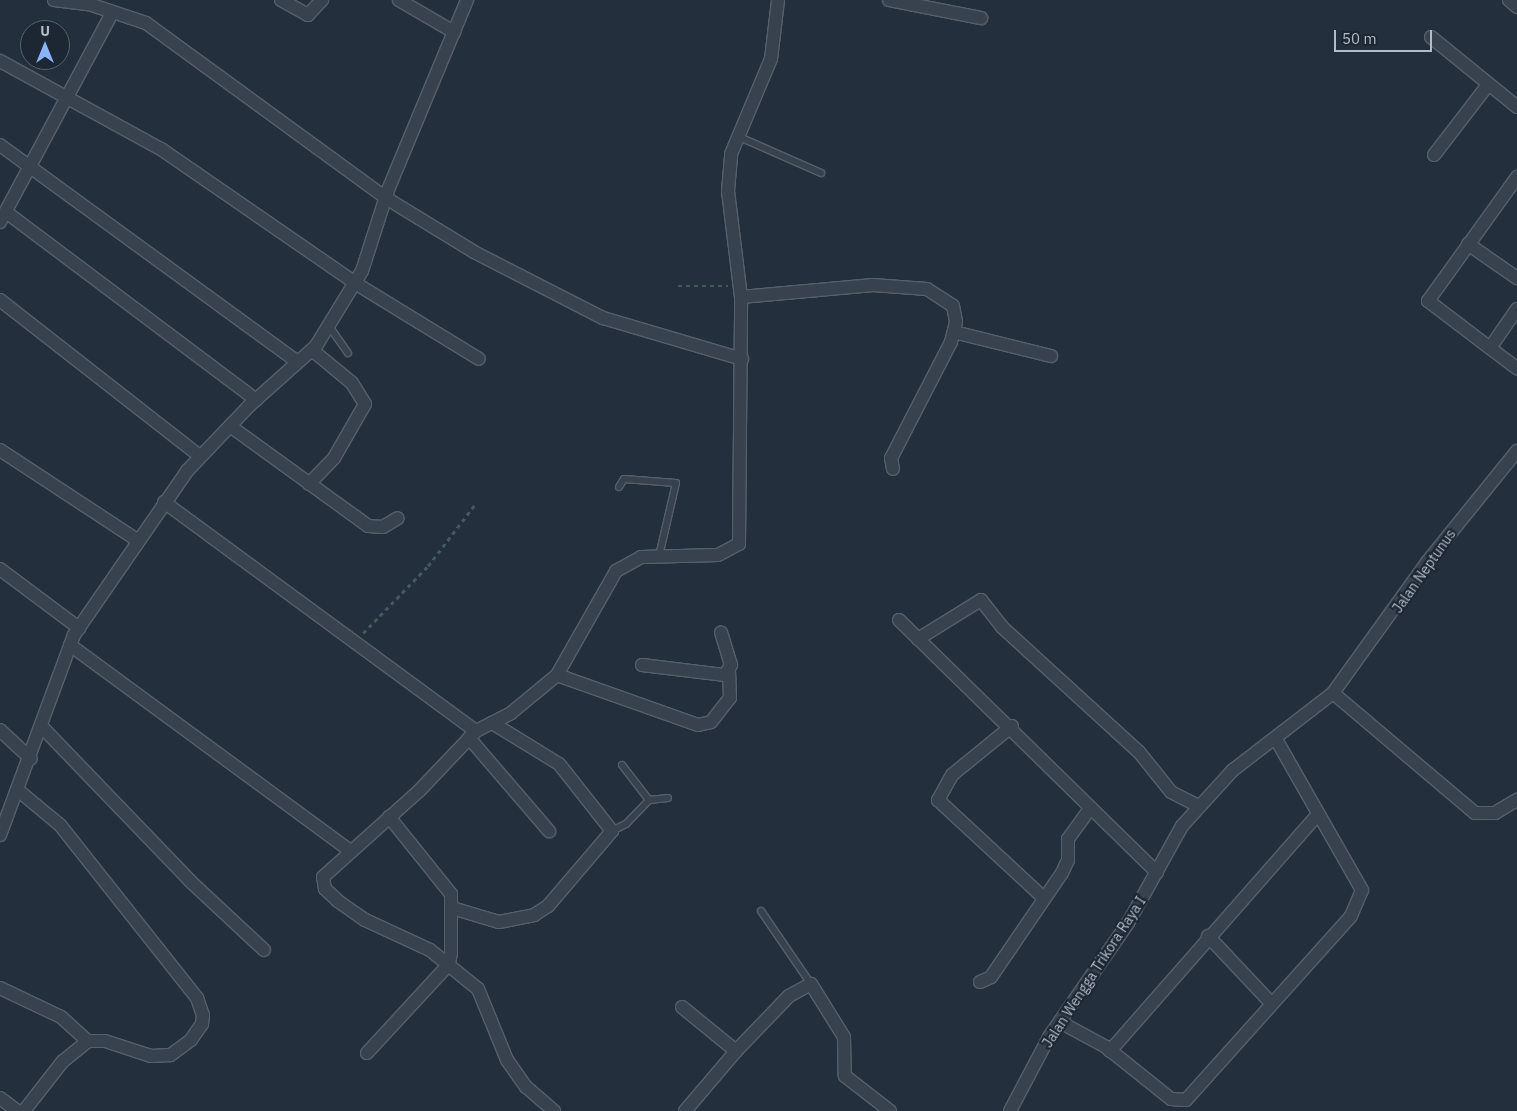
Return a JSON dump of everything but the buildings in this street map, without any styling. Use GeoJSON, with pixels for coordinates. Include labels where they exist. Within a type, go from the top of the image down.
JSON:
{"type":"FeatureCollection","features":[{"type":"Feature","properties":{"kind":"street"},"geometry":{"type":"LineString","coordinates":[[54,0],[89,4],[146,23],[386,198],[474,252],[604,318],[742,359]]}},
{"type":"Feature","properties":{"kind":"street"},"geometry":{"type":"LineString","coordinates":[[281,0],[308,16],[322,0]]}},
{"type":"Feature","properties":{"kind":"street"},"geometry":{"type":"LineString","coordinates":[[398,0],[454,32]]}},
{"type":"Feature","properties":{"kind":"street"},"geometry":{"type":"LineString","coordinates":[[0,835],[4,814],[19,791],[70,645],[79,628],[137,540],[200,456],[296,361],[312,350],[355,283],[376,236],[386,198],[467,0]]}},
{"type":"Feature","properties":{"kind":"street"},"geometry":{"type":"LineString","coordinates":[[554,1111],[514,1072],[483,997],[449,964],[420,944],[365,920],[325,889],[323,878],[328,870],[389,817],[473,735],[556,675],[616,571],[627,562],[659,556],[725,553],[742,536],[740,292],[728,191],[737,136],[771,58],[778,0]]}},
{"type":"Feature","properties":{"kind":"street"},"geometry":{"type":"LineString","coordinates":[[889,0],[981,18]]}},
{"type":"Feature","properties":{"kind":"street"},"geometry":{"type":"LineString","coordinates":[[1509,0],[1517,7]]}},
{"type":"Feature","properties":{"kind":"street"},"geometry":{"type":"LineString","coordinates":[[112,13],[70,97],[3,217],[256,400]]}},
{"type":"Feature","properties":{"kind":"street"},"geometry":{"type":"LineString","coordinates":[[1431,37],[1517,107]]}},
{"type":"Feature","properties":{"kind":"street"},"geometry":{"type":"LineString","coordinates":[[0,61],[70,97],[161,149],[355,283],[479,359]]}},
{"type":"Feature","properties":{"kind":"street"},"geometry":{"type":"LineString","coordinates":[[1434,155],[1488,85]]}},
{"type":"Feature","properties":{"kind":"street"},"geometry":{"type":"LineString","coordinates":[[0,145],[296,361]]}},
{"type":"Feature","properties":{"kind":"street"},"geometry":{"type":"LineString","coordinates":[[1517,177],[1468,244],[1428,304],[1517,368]]}},
{"type":"Feature","properties":{"kind":"street"},"geometry":{"type":"LineString","coordinates":[[1468,244],[1517,278]]}},
{"type":"Feature","properties":{"kind":"street"},"geometry":{"type":"LineString","coordinates":[[740,292],[873,285],[927,289],[942,294],[953,306],[954,332],[892,458],[893,469]]}},
{"type":"Feature","properties":{"kind":"street"},"geometry":{"type":"LineString","coordinates":[[0,300],[200,456]]}},
{"type":"Feature","properties":{"kind":"street"},"geometry":{"type":"LineString","coordinates":[[1490,348],[1517,309]]}},
{"type":"Feature","properties":{"kind":"street"},"geometry":{"type":"LineString","coordinates":[[954,332],[1051,356]]}},
{"type":"Feature","properties":{"kind":"street"},"geometry":{"type":"LineString","coordinates":[[309,484],[334,458],[365,404],[363,394],[312,350]]}},
{"type":"Feature","properties":{"kind":"street"},"geometry":{"type":"LineString","coordinates":[[230,426],[368,526],[383,527],[398,518]]}},
{"type":"Feature","properties":{"kind":"street"},"geometry":{"type":"LineString","coordinates":[[0,450],[137,540]]}},
{"type":"Feature","properties":{"kind":"street","name":"Jalan Neptunus"},"geometry":{"type":"LineString","coordinates":[[1333,693],[1427,562],[1517,451]]}},
{"type":"Feature","properties":{"kind":"street"},"geometry":{"type":"LineString","coordinates":[[164,502],[359,644],[473,735],[549,830]]}},
{"type":"Feature","properties":{"kind":"street"},"geometry":{"type":"LineString","coordinates":[[0,569],[79,628]]}},
{"type":"Feature","properties":{"kind":"street"},"geometry":{"type":"LineString","coordinates":[[918,639],[981,600],[1002,627],[1139,752],[1171,792],[1199,806]]}},
{"type":"Feature","properties":{"kind":"street"},"geometry":{"type":"LineString","coordinates":[[899,620],[1012,726],[1090,808],[1157,872]]}},
{"type":"Feature","properties":{"kind":"street"},"geometry":{"type":"LineString","coordinates":[[556,675],[698,725],[711,722],[730,698],[729,672],[720,634]]}},
{"type":"Feature","properties":{"kind":"street"},"geometry":{"type":"LineString","coordinates":[[70,645],[350,850]]}},
{"type":"Feature","properties":{"kind":"street"},"geometry":{"type":"LineString","coordinates":[[642,665],[715,676],[729,672]]}},
{"type":"Feature","properties":{"kind":"street"},"geometry":{"type":"LineString","coordinates":[[1333,693],[1475,813],[1495,813],[1517,800]]}},
{"type":"Feature","properties":{"kind":"street","name":"Jalan Wengga Trikora Raya I"},"geometry":{"type":"LineString","coordinates":[[1010,1111],[1060,1022],[1157,872],[1174,838],[1199,806],[1233,770],[1276,739],[1333,693]]}},
{"type":"Feature","properties":{"kind":"street"},"geometry":{"type":"LineString","coordinates":[[452,908],[499,922],[534,915],[548,906],[612,831],[559,764],[492,723]]}},
{"type":"Feature","properties":{"kind":"street"},"geometry":{"type":"LineString","coordinates":[[1012,726],[952,775],[938,800],[1044,898]]}},
{"type":"Feature","properties":{"kind":"street"},"geometry":{"type":"LineString","coordinates":[[42,727],[190,881],[264,950]]}},
{"type":"Feature","properties":{"kind":"street"},"geometry":{"type":"LineString","coordinates":[[0,730],[31,760]]}},
{"type":"Feature","properties":{"kind":"street"},"geometry":{"type":"LineString","coordinates":[[1060,1022],[1110,1051],[1171,1099],[1186,1100],[1272,1004],[1361,900],[1356,878],[1276,739]]}},
{"type":"Feature","properties":{"kind":"street"},"geometry":{"type":"LineString","coordinates":[[19,791],[60,825],[197,998],[202,1016],[202,1024],[191,1040],[170,1055],[151,1056],[104,1041],[88,1041],[63,1061],[24,1111]]}},
{"type":"Feature","properties":{"kind":"street"},"geometry":{"type":"LineString","coordinates":[[980,982],[991,977],[1066,866],[1068,839],[1090,808]]}},
{"type":"Feature","properties":{"kind":"street"},"geometry":{"type":"LineString","coordinates":[[1110,1051],[1208,936],[1318,814]]}},
{"type":"Feature","properties":{"kind":"street"},"geometry":{"type":"LineString","coordinates":[[367,1053],[449,964],[452,908],[446,885],[420,860],[412,841],[389,817]]}},
{"type":"Feature","properties":{"kind":"street"},"geometry":{"type":"LineString","coordinates":[[1208,936],[1272,1004]]}},
{"type":"Feature","properties":{"kind":"street"},"geometry":{"type":"LineString","coordinates":[[685,1111],[736,1051],[789,996],[811,984],[844,1037],[845,1076],[890,1111]]}},
{"type":"Feature","properties":{"kind":"street"},"geometry":{"type":"LineString","coordinates":[[0,988],[61,1017],[88,1041]]}},
{"type":"Feature","properties":{"kind":"street"},"geometry":{"type":"LineString","coordinates":[[682,1007],[736,1051]]}},
{"type":"Feature","properties":{"kind":"street"},"geometry":{"type":"LineString","coordinates":[[0,1098],[17,1111]]}},
{"type":"Feature","properties":{"kind":"lane"},"geometry":{"type":"LineString","coordinates":[[737,136],[821,173]]}},
{"type":"Feature","properties":{"kind":"lane"},"geometry":{"type":"LineString","coordinates":[[329,326],[348,353]]}},
{"type":"Feature","properties":{"kind":"lane"},"geometry":{"type":"LineString","coordinates":[[619,487],[624,479],[676,483],[659,556]]}},
{"type":"Feature","properties":{"kind":"lane"},"geometry":{"type":"LineString","coordinates":[[622,765],[649,800]]}},
{"type":"Feature","properties":{"kind":"lane"},"geometry":{"type":"LineString","coordinates":[[612,831],[626,824],[649,800],[668,798]]}},
{"type":"Feature","properties":{"kind":"lane"},"geometry":{"type":"LineString","coordinates":[[761,911],[811,984]]}},
{"type":"Feature","properties":{"kind":"path"},"geometry":{"type":"LineString","coordinates":[[678,286],[740,292]]}},
{"type":"Feature","properties":{"kind":"path"},"geometry":{"type":"LineString","coordinates":[[359,644],[366,627],[428,566],[476,503]]}}]}
